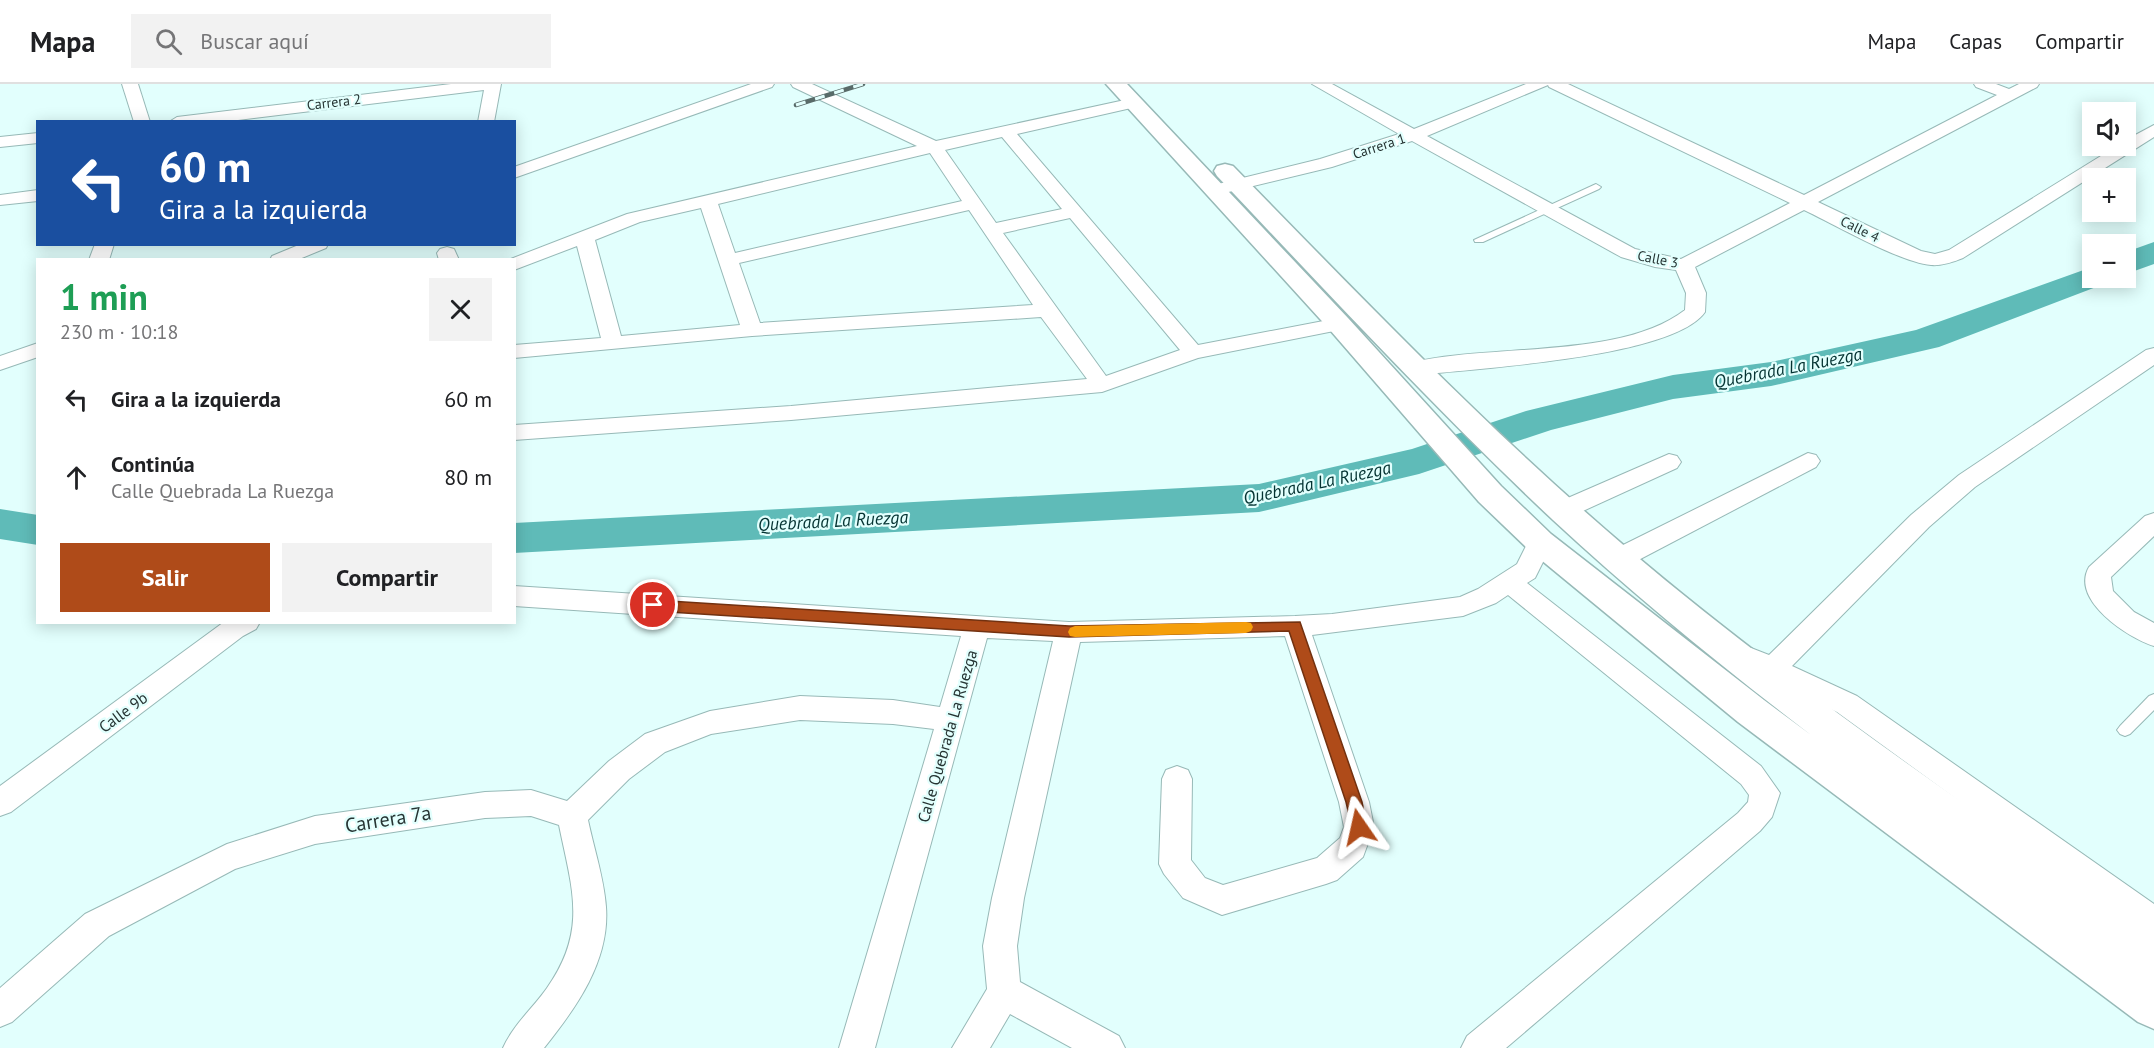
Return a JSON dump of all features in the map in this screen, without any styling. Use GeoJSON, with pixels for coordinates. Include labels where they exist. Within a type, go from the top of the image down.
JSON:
{"type":"FeatureCollection","features":[{"type":"Feature","properties":{"kind":"main road"},"geometry":{"type":"LineString","coordinates":[[1116,84],[1137,94],[1237,183],[1530,480],[1618,559],[1725,648],[1954,817],[2154,960]]}},
{"type":"Feature","properties":{"kind":"main road"},"geometry":{"type":"LineString","coordinates":[[1137,94],[1212,190],[1339,324],[1490,494],[1540,542],[1751,711],[2154,1007]]}},
{"type":"Feature","properties":{"kind":"street"},"geometry":{"type":"LineString","coordinates":[[130,84],[141,120]]}},
{"type":"Feature","properties":{"kind":"street"},"geometry":{"type":"LineString","coordinates":[[337,84],[346,100]]}},
{"type":"Feature","properties":{"kind":"street"},"geometry":{"type":"LineString","coordinates":[[486,120],[492,84]]}},
{"type":"Feature","properties":{"kind":"street","name":"Carrera 2"},"geometry":{"type":"LineString","coordinates":[[192,120],[492,84]]}},
{"type":"Feature","properties":{"kind":"street"},"geometry":{"type":"LineString","coordinates":[[516,172],[766,84]]}},
{"type":"Feature","properties":{"kind":"street"},"geometry":{"type":"LineString","coordinates":[[799,84],[934,147],[972,204],[1102,385]]}},
{"type":"Feature","properties":{"kind":"street","name":"Calle 3"},"geometry":{"type":"LineString","coordinates":[[1320,84],[1628,253],[1654,261],[1684,265],[2031,84]]}},
{"type":"Feature","properties":{"kind":"street","name":"Carrera 1"},"geometry":{"type":"LineString","coordinates":[[1212,190],[1326,163],[1414,135],[1540,84]]}},
{"type":"Feature","properties":{"kind":"street","name":"Calle 4"},"geometry":{"type":"LineString","coordinates":[[1554,84],[1914,255],[1935,261],[1944,260],[2154,130]]}},
{"type":"Feature","properties":{"kind":"street"},"geometry":{"type":"LineString","coordinates":[[1982,84],[2010,94]]}},
{"type":"Feature","properties":{"kind":"street"},"geometry":{"type":"LineString","coordinates":[[516,263],[634,218],[707,199],[1007,132],[1137,94]]}},
{"type":"Feature","properties":{"kind":"street"},"geometry":{"type":"LineString","coordinates":[[1007,132],[1193,352]]}},
{"type":"Feature","properties":{"kind":"street"},"geometry":{"type":"LineString","coordinates":[[0,142],[36,138]]}},
{"type":"Feature","properties":{"kind":"street"},"geometry":{"type":"LineString","coordinates":[[0,200],[36,195]]}},
{"type":"Feature","properties":{"kind":"street"},"geometry":{"type":"LineString","coordinates":[[707,199],[752,330]]}},
{"type":"Feature","properties":{"kind":"street"},"geometry":{"type":"LineString","coordinates":[[728,260],[972,204]]}},
{"type":"Feature","properties":{"kind":"street"},"geometry":{"type":"LineString","coordinates":[[991,230],[1074,212]]}},
{"type":"Feature","properties":{"kind":"street"},"geometry":{"type":"LineString","coordinates":[[584,236],[613,343]]}},
{"type":"Feature","properties":{"kind":"street"},"geometry":{"type":"LineString","coordinates":[[284,258],[314,246]]}},
{"type":"Feature","properties":{"kind":"street"},"geometry":{"type":"LineString","coordinates":[[1427,378],[1616,345],[1653,336],[1680,325],[1695,312],[1696,293],[1684,265]]}},
{"type":"Feature","properties":{"kind":"street"},"geometry":{"type":"LineString","coordinates":[[516,352],[752,330],[1047,310]]}},
{"type":"Feature","properties":{"kind":"street"},"geometry":{"type":"LineString","coordinates":[[516,434],[791,413],[1102,385],[1193,352],[1339,324]]}},
{"type":"Feature","properties":{"kind":"street"},"geometry":{"type":"LineString","coordinates":[[0,363],[36,350]]}},
{"type":"Feature","properties":{"kind":"street"},"geometry":{"type":"LineString","coordinates":[[1773,668],[1920,521],[1967,481],[2154,355]]}},
{"type":"Feature","properties":{"kind":"street"},"geometry":{"type":"LineString","coordinates":[[1618,559],[1808,461]]}},
{"type":"Feature","properties":{"kind":"street"},"geometry":{"type":"LineString","coordinates":[[1563,510],[1669,462]]}},
{"type":"Feature","properties":{"kind":"street"},"geometry":{"type":"LineString","coordinates":[[2154,522],[2098,574],[2101,595],[2125,619],[2154,636]]}},
{"type":"Feature","properties":{"kind":"street"},"geometry":{"type":"LineString","coordinates":[[977,627],[1069,632],[1295,626],[1332,624],[1463,606],[1510,583],[1526,571],[1540,542]]}},
{"type":"Feature","properties":{"kind":"street"},"geometry":{"type":"LineString","coordinates":[[1479,1048],[1749,822],[1761,808],[1764,793],[1751,776],[1510,583]]}},
{"type":"Feature","properties":{"kind":"street","name":"Calle Quebrada La Ruezga"},"geometry":{"type":"LineString","coordinates":[[516,596],[977,627],[857,1048]]}},
{"type":"Feature","properties":{"kind":"street","name":"Calle 9b"},"geometry":{"type":"LineString","coordinates":[[0,803],[243,624]]}},
{"type":"Feature","properties":{"kind":"street"},"geometry":{"type":"LineString","coordinates":[[1177,779],[1175,864],[1194,888],[1222,900],[1326,870],[1352,847],[1359,827],[1354,802],[1295,626]]}},
{"type":"Feature","properties":{"kind":"street"},"geometry":{"type":"LineString","coordinates":[[970,1048],[1004,992],[1000,946],[1008,898],[1069,632]]}},
{"type":"Feature","properties":{"kind":"street"},"geometry":{"type":"LineString","coordinates":[[1725,648],[1773,668],[1847,704],[2154,923]]}},
{"type":"Feature","properties":{"kind":"street"},"geometry":{"type":"LineString","coordinates":[[521,1048],[557,1004],[585,955],[590,909],[572,816],[619,770],[655,743],[711,723],[800,708],[893,712],[952,720]]}},
{"type":"Feature","properties":{"kind":"street","name":"Carrera 7a"},"geometry":{"type":"LineString","coordinates":[[0,1010],[97,925],[227,858],[315,830],[485,805],[531,803],[572,816]]}},
{"type":"Feature","properties":{"kind":"street"},"geometry":{"type":"LineString","coordinates":[[1004,992],[1107,1048]]}},
{"type":"Feature","properties":{"kind":"lane"},"geometry":{"type":"LineString","coordinates":[[1479,240],[1596,187]]}},
{"type":"Feature","properties":{"kind":"lane"},"geometry":{"type":"LineString","coordinates":[[2125,730],[2154,700]]}},
{"type":"Feature","properties":{"kind":"waterway","name":"Quebrada La Ruezga"},"geometry":{"type":"LineString","coordinates":[[2136,260],[2154,252]]}},
{"type":"Feature","properties":{"kind":"waterway","name":"Quebrada La Ruezga"},"geometry":{"type":"LineString","coordinates":[[516,538],[1259,498],[1419,461],[1540,420],[1673,387],[1771,374],[1926,339],[2082,281]]}},
{"type":"Feature","properties":{"kind":"waterway","name":"Quebrada La Ruezga"},"geometry":{"type":"LineString","coordinates":[[0,524],[36,530]]}},
{"type":"Feature","properties":{"kind":"railway"},"geometry":{"type":"LineString","coordinates":[[796,105],[863,84]]}},
{"type":"Feature","properties":{"kind":"slow traffic"},"geometry":{"type":"LineString","coordinates":[[1075,632],[1246,627]]}},
{"type":"Feature","properties":{"kind":"route"},"geometry":{"type":"LineString","coordinates":[[653,605],[1069,632],[1295,626],[1354,802],[1359,827]]}}]}
